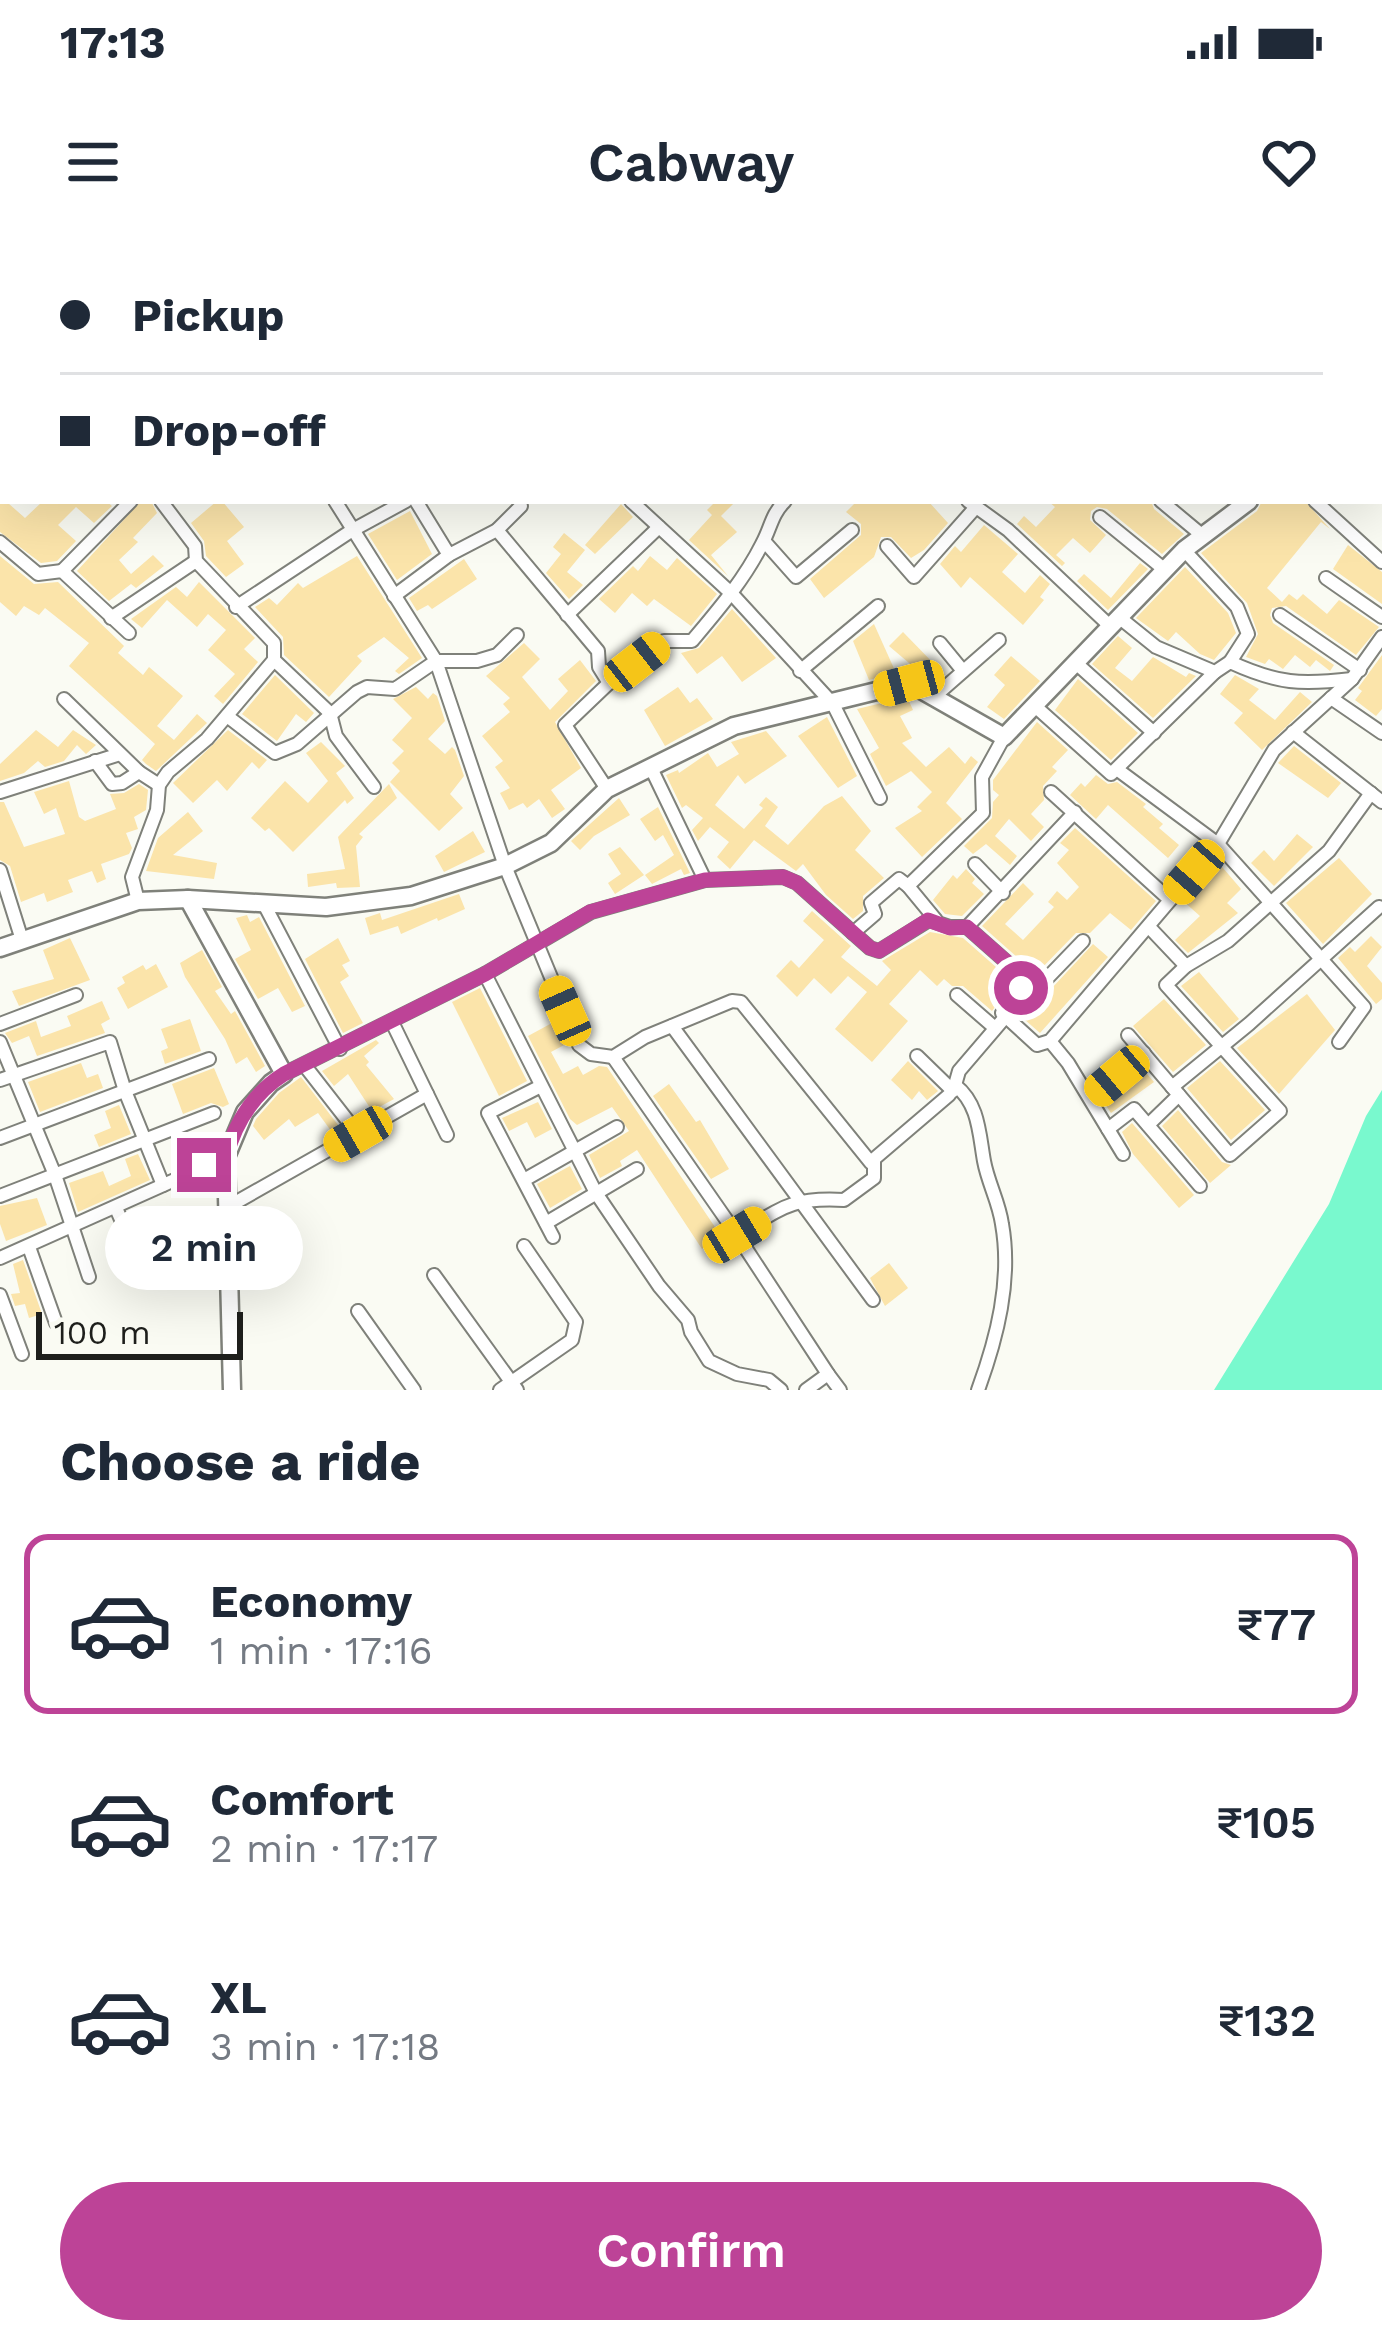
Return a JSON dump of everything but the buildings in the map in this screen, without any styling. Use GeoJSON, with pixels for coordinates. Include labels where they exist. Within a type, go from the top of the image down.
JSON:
{"type":"FeatureCollection","features":[{"type":"Feature","properties":{"kind":"street"},"geometry":{"type":"LineString","coordinates":[[0,542],[38,574],[62,571],[128,504]]}},
{"type":"Feature","properties":{"kind":"street"},"geometry":{"type":"LineString","coordinates":[[138,901],[132,877],[157,810],[158,785],[274,661],[274,643],[196,561],[195,546],[163,504]]}},
{"type":"Feature","properties":{"kind":"street"},"geometry":{"type":"LineString","coordinates":[[337,504],[436,662],[505,866],[579,1046],[591,1054],[614,1057],[732,1001],[748,1006],[872,1163],[874,1178],[844,1200],[800,1199],[737,1235]]}},
{"type":"Feature","properties":{"kind":"street"},"geometry":{"type":"LineString","coordinates":[[236,607],[351,530],[400,504]]}},
{"type":"Feature","properties":{"kind":"street"},"geometry":{"type":"LineString","coordinates":[[418,504],[449,555]]}},
{"type":"Feature","properties":{"kind":"street"},"geometry":{"type":"LineString","coordinates":[[634,504],[731,594],[832,704],[880,798]]}},
{"type":"Feature","properties":{"kind":"street"},"geometry":{"type":"LineString","coordinates":[[608,789],[565,725],[664,641],[692,640],[731,594],[782,504]]}},
{"type":"Feature","properties":{"kind":"street"},"geometry":{"type":"LineString","coordinates":[[887,546],[914,577],[972,504],[1115,622],[1156,647],[1215,672]]}},
{"type":"Feature","properties":{"kind":"street"},"geometry":{"type":"LineString","coordinates":[[1165,504],[1203,536]]}},
{"type":"Feature","properties":{"kind":"street"},"geometry":{"type":"LineString","coordinates":[[908,886],[983,813],[982,777],[1004,737],[1184,550],[1245,504]]}},
{"type":"Feature","properties":{"kind":"street"},"geometry":{"type":"LineString","coordinates":[[1322,504],[1382,562]]}},
{"type":"Feature","properties":{"kind":"street"},"geometry":{"type":"LineString","coordinates":[[394,596],[449,555],[497,530],[521,506]]}},
{"type":"Feature","properties":{"kind":"street"},"geometry":{"type":"LineString","coordinates":[[1100,517],[1165,570]]}},
{"type":"Feature","properties":{"kind":"street"},"geometry":{"type":"LineString","coordinates":[[567,615],[659,527]]}},
{"type":"Feature","properties":{"kind":"street"},"geometry":{"type":"LineString","coordinates":[[497,530],[598,651],[599,668],[609,683]]}},
{"type":"Feature","properties":{"kind":"street"},"geometry":{"type":"LineString","coordinates":[[764,541],[796,577],[851,530]]}},
{"type":"Feature","properties":{"kind":"street"},"geometry":{"type":"LineString","coordinates":[[1036,707],[1111,774],[1230,662],[1248,634],[1237,607],[1184,550]]}},
{"type":"Feature","properties":{"kind":"street"},"geometry":{"type":"LineString","coordinates":[[110,618],[196,561]]}},
{"type":"Feature","properties":{"kind":"street"},"geometry":{"type":"LineString","coordinates":[[62,571],[130,633]]}},
{"type":"Feature","properties":{"kind":"street"},"geometry":{"type":"LineString","coordinates":[[1325,578],[1382,617]]}},
{"type":"Feature","properties":{"kind":"street"},"geometry":{"type":"LineString","coordinates":[[800,671],[878,606]]}},
{"type":"Feature","properties":{"kind":"street"},"geometry":{"type":"LineString","coordinates":[[1280,615],[1356,674]]}},
{"type":"Feature","properties":{"kind":"street"},"geometry":{"type":"LineString","coordinates":[[227,716],[274,753],[297,744],[367,687],[395,689],[436,662],[477,661],[497,655],[517,635]]}},
{"type":"Feature","properties":{"kind":"street"},"geometry":{"type":"LineString","coordinates":[[1082,940],[1030,996],[1021,988],[1002,1012],[1037,1045],[1050,1040],[1219,844],[1274,750],[1356,674],[1376,662],[1382,637]]}},
{"type":"Feature","properties":{"kind":"street"},"geometry":{"type":"LineString","coordinates":[[934,696],[999,640]]}},
{"type":"Feature","properties":{"kind":"street"},"geometry":{"type":"LineString","coordinates":[[940,643],[963,671]]}},
{"type":"Feature","properties":{"kind":"street"},"geometry":{"type":"LineString","coordinates":[[274,661],[330,713],[336,736],[374,788]]}},
{"type":"Feature","properties":{"kind":"street"},"geometry":{"type":"LineString","coordinates":[[1230,662],[1281,683],[1306,685],[1356,674]]}},
{"type":"Feature","properties":{"kind":"street"},"geometry":{"type":"LineString","coordinates":[[1077,664],[1154,733]]}},
{"type":"Feature","properties":{"kind":"street"},"geometry":{"type":"LineString","coordinates":[[0,948],[138,901],[326,907],[411,896],[505,866],[550,843],[608,789],[734,726],[909,683],[1004,737]]}},
{"type":"Feature","properties":{"kind":"street"},"geometry":{"type":"LineString","coordinates":[[1331,698],[1382,734]]}},
{"type":"Feature","properties":{"kind":"street"},"geometry":{"type":"LineString","coordinates":[[64,699],[158,785]]}},
{"type":"Feature","properties":{"kind":"street"},"geometry":{"type":"LineString","coordinates":[[1128,1035],[1230,1155],[1280,1111],[1166,985],[1186,966],[1228,941],[1329,851],[1377,798],[1293,732]]}},
{"type":"Feature","properties":{"kind":"street"},"geometry":{"type":"LineString","coordinates":[[0,792],[120,754]]}},
{"type":"Feature","properties":{"kind":"street"},"geometry":{"type":"LineString","coordinates":[[95,761],[112,784],[139,772]]}},
{"type":"Feature","properties":{"kind":"street"},"geometry":{"type":"LineString","coordinates":[[652,768],[705,880]]}},
{"type":"Feature","properties":{"kind":"street"},"geometry":{"type":"LineString","coordinates":[[1118,770],[1219,844],[1364,1006],[1339,1042]]}},
{"type":"Feature","properties":{"kind":"street"},"geometry":{"type":"LineString","coordinates":[[1051,792],[1170,900]]}},
{"type":"Feature","properties":{"kind":"street"},"geometry":{"type":"LineString","coordinates":[[853,933],[875,914],[871,903],[898,879],[936,920],[950,928],[967,927],[1075,812]]}},
{"type":"Feature","properties":{"kind":"street"},"geometry":{"type":"LineString","coordinates":[[975,864],[1003,893]]}},
{"type":"Feature","properties":{"kind":"street"},"geometry":{"type":"LineString","coordinates":[[0,870],[22,940]]}},
{"type":"Feature","properties":{"kind":"street"},"geometry":{"type":"LineString","coordinates":[[232,1390],[226,1157],[244,1112],[284,1074],[485,974],[590,912],[705,880],[783,877],[797,883],[879,951],[928,920],[936,920]]}},
{"type":"Feature","properties":{"kind":"street"},"geometry":{"type":"LineString","coordinates":[[188,899],[284,1074]]}},
{"type":"Feature","properties":{"kind":"street"},"geometry":{"type":"LineString","coordinates":[[264,904],[340,1049]]}},
{"type":"Feature","properties":{"kind":"street"},"geometry":{"type":"LineString","coordinates":[[1148,1125],[1221,1046],[1378,907]]}},
{"type":"Feature","properties":{"kind":"street"},"geometry":{"type":"LineString","coordinates":[[967,927],[1036,988]]}},
{"type":"Feature","properties":{"kind":"street"},"geometry":{"type":"LineString","coordinates":[[1149,927],[1186,966]]}},
{"type":"Feature","properties":{"kind":"street"},"geometry":{"type":"LineString","coordinates":[[485,974],[596,1193],[688,1320],[709,1361],[737,1374],[769,1380],[781,1390]]}},
{"type":"Feature","properties":{"kind":"street"},"geometry":{"type":"LineString","coordinates":[[0,1024],[76,995]]}},
{"type":"Feature","properties":{"kind":"street"},"geometry":{"type":"LineString","coordinates":[[957,995],[995,1028]]}},
{"type":"Feature","properties":{"kind":"street"},"geometry":{"type":"LineString","coordinates":[[872,1163],[954,1088],[959,1071],[1006,1016]]}},
{"type":"Feature","properties":{"kind":"street"},"geometry":{"type":"LineString","coordinates":[[392,1022],[447,1135]]}},
{"type":"Feature","properties":{"kind":"street"},"geometry":{"type":"LineString","coordinates":[[672,1026],[873,1300]]}},
{"type":"Feature","properties":{"kind":"street"},"geometry":{"type":"LineString","coordinates":[[1050,1040],[1123,1154]]}},
{"type":"Feature","properties":{"kind":"street"},"geometry":{"type":"LineString","coordinates":[[0,1042],[7,1078],[56,1175],[89,1276]]}},
{"type":"Feature","properties":{"kind":"street"},"geometry":{"type":"LineString","coordinates":[[7,1078],[110,1042],[163,1185]]}},
{"type":"Feature","properties":{"kind":"street"},"geometry":{"type":"LineString","coordinates":[[1090,1098],[1144,1053]]}},
{"type":"Feature","properties":{"kind":"street"},"geometry":{"type":"LineString","coordinates":[[917,1056],[968,1098],[982,1131],[984,1158],[998,1204],[1005,1243],[999,1325],[978,1390]]}},
{"type":"Feature","properties":{"kind":"street"},"geometry":{"type":"LineString","coordinates":[[614,1057],[840,1390]]}},
{"type":"Feature","properties":{"kind":"street"},"geometry":{"type":"LineString","coordinates":[[0,1138],[209,1059]]}},
{"type":"Feature","properties":{"kind":"street"},"geometry":{"type":"LineString","coordinates":[[304,1066],[358,1134]]}},
{"type":"Feature","properties":{"kind":"street"},"geometry":{"type":"LineString","coordinates":[[541,1086],[488,1113],[553,1237]]}},
{"type":"Feature","properties":{"kind":"street"},"geometry":{"type":"LineString","coordinates":[[226,1208],[427,1094]]}},
{"type":"Feature","properties":{"kind":"street"},"geometry":{"type":"LineString","coordinates":[[1108,1129],[1134,1109],[1199,1186]]}},
{"type":"Feature","properties":{"kind":"street"},"geometry":{"type":"LineString","coordinates":[[0,1196],[214,1113]]}},
{"type":"Feature","properties":{"kind":"street"},"geometry":{"type":"LineString","coordinates":[[524,1180],[617,1127]]}},
{"type":"Feature","properties":{"kind":"street"},"geometry":{"type":"LineString","coordinates":[[0,1258],[226,1157]]}},
{"type":"Feature","properties":{"kind":"street"},"geometry":{"type":"LineString","coordinates":[[546,1222],[637,1169]]}},
{"type":"Feature","properties":{"kind":"street"},"geometry":{"type":"LineString","coordinates":[[116,1208],[140,1264]]}},
{"type":"Feature","properties":{"kind":"street"},"geometry":{"type":"LineString","coordinates":[[434,1275],[510,1387],[572,1340],[576,1331],[576,1322],[524,1246]]}},
{"type":"Feature","properties":{"kind":"street"},"geometry":{"type":"LineString","coordinates":[[29,1247],[56,1323]]}},
{"type":"Feature","properties":{"kind":"street"},"geometry":{"type":"LineString","coordinates":[[0,1295],[22,1354]]}},
{"type":"Feature","properties":{"kind":"street"},"geometry":{"type":"LineString","coordinates":[[358,1311],[414,1390]]}},
{"type":"Feature","properties":{"kind":"street"},"geometry":{"type":"LineString","coordinates":[[806,1390],[828,1374]]}},
{"type":"Feature","properties":{"kind":"shaded area"},"geometry":{"type":"Polygon","coordinates":[[[1382,1090],[1382,1390],[1214,1390],[1329,1204],[1382,1090]]]}},
{"type":"Feature","properties":{"kind":"route"},"geometry":{"type":"LineString","coordinates":[[204,1165],[226,1157],[244,1112],[284,1074],[485,974],[590,912],[671,886],[783,877],[797,883],[879,951],[928,920],[950,928],[967,927],[1036,988],[1030,996],[1021,988]]}}]}
